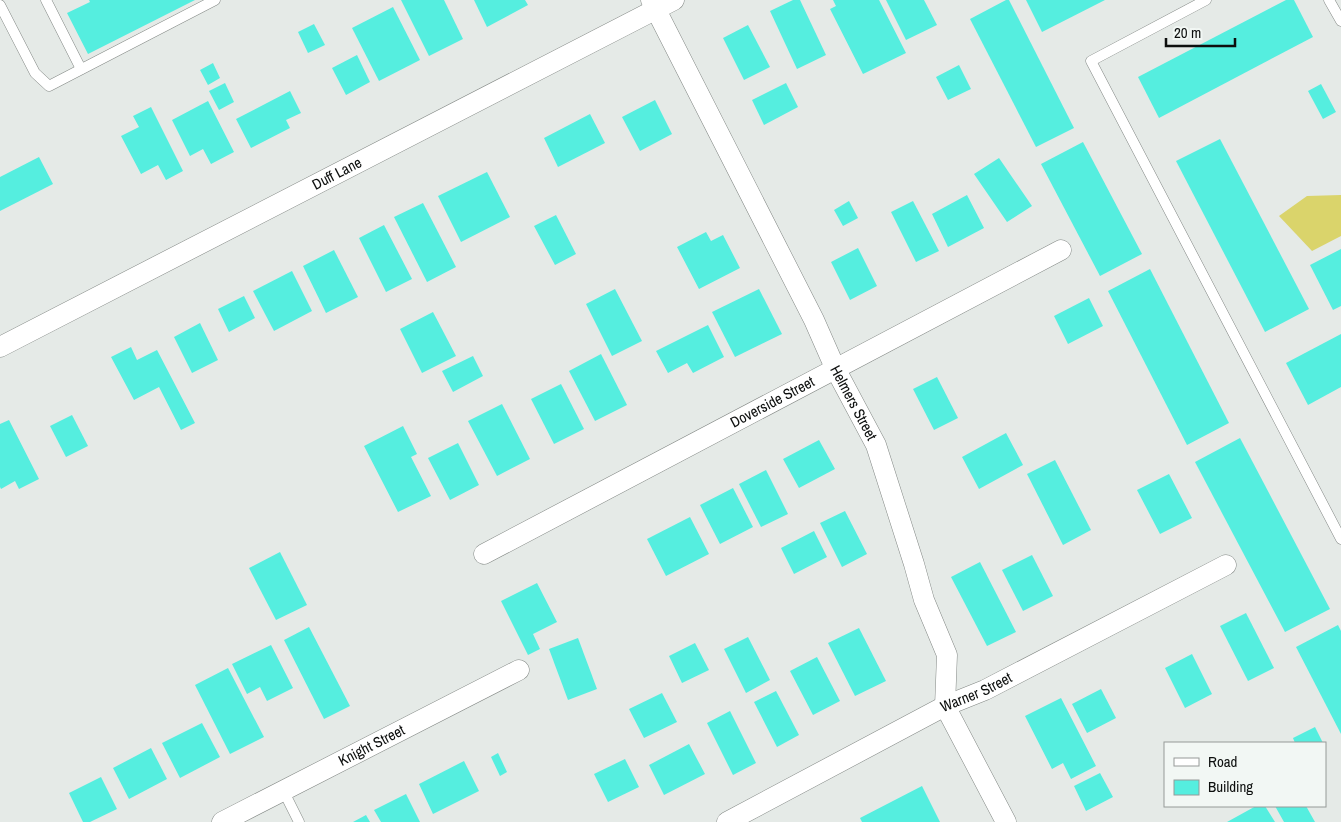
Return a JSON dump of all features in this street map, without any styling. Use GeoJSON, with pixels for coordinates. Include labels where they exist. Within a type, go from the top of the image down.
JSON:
{"type":"FeatureCollection","features":[{"type":"Feature","properties":{"kind":"street","name":"Duff Lane"},"geometry":{"type":"LineString","coordinates":[[0,347],[653,5],[674,0]]}},
{"type":"Feature","properties":{"kind":"street","name":"Helmers Street"},"geometry":{"type":"LineString","coordinates":[[653,5],[814,320],[836,370],[876,445],[924,600],[947,655],[945,706],[1006,822]]}},
{"type":"Feature","properties":{"kind":"street","name":"Doverside Street"},"geometry":{"type":"LineString","coordinates":[[484,554],[1061,250]]}},
{"type":"Feature","properties":{"kind":"street","name":"Warner Street"},"geometry":{"type":"LineString","coordinates":[[727,822],[945,706],[986,690],[1226,565]]}},
{"type":"Feature","properties":{"kind":"street","name":"Knight Street"},"geometry":{"type":"LineString","coordinates":[[222,822],[519,670]]}},
{"type":"Feature","properties":{"kind":"lane"},"geometry":{"type":"LineString","coordinates":[[46,0],[81,69]]}},
{"type":"Feature","properties":{"kind":"lane"},"geometry":{"type":"LineString","coordinates":[[0,5],[35,74],[49,86],[215,0]]}},
{"type":"Feature","properties":{"kind":"lane"},"geometry":{"type":"LineString","coordinates":[[1206,0],[1091,61],[1341,539]]}},
{"type":"Feature","properties":{"kind":"lane"},"geometry":{"type":"LineString","coordinates":[[1330,0],[1341,21]]}},
{"type":"Feature","properties":{"kind":"lane"},"geometry":{"type":"LineString","coordinates":[[283,790],[299,822]]}},
{"type":"Feature","properties":{"kind":"shaded area"},"geometry":{"type":"Polygon","coordinates":[[[1341,195],[1341,236],[1312,251],[1279,216],[1307,196],[1341,195]]]}},
{"type":"Feature","properties":{"kind":"building"},"geometry":{"type":"Polygon","coordinates":[[[89,0],[195,0],[88,54],[67,13],[90,2],[89,0]]]}},
{"type":"Feature","properties":{"kind":"building"},"geometry":{"type":"Polygon","coordinates":[[[401,0],[444,0],[463,39],[429,56],[401,0]]]}},
{"type":"Feature","properties":{"kind":"building"},"geometry":{"type":"Polygon","coordinates":[[[474,0],[525,0],[528,5],[487,27],[474,0]]]}},
{"type":"Feature","properties":{"kind":"building"},"geometry":{"type":"Polygon","coordinates":[[[793,0],[800,0],[826,55],[797,69],[770,11],[793,0]]]}},
{"type":"Feature","properties":{"kind":"building"},"geometry":{"type":"Polygon","coordinates":[[[833,0],[879,0],[906,53],[863,74],[830,9],[836,6],[833,0]]]}},
{"type":"Feature","properties":{"kind":"building"},"geometry":{"type":"Polygon","coordinates":[[[886,0],[924,0],[937,25],[906,40],[886,0]]]}},
{"type":"Feature","properties":{"kind":"building"},"geometry":{"type":"Polygon","coordinates":[[[1009,0],[1074,128],[1036,147],[970,19],[1009,0]]]}},
{"type":"Feature","properties":{"kind":"building"},"geometry":{"type":"Polygon","coordinates":[[[1026,0],[1105,0],[1042,32],[1026,0]]]}},
{"type":"Feature","properties":{"kind":"building"},"geometry":{"type":"Polygon","coordinates":[[[1286,0],[1294,0],[1313,37],[1159,118],[1138,77],[1286,0]]]}},
{"type":"Feature","properties":{"kind":"building"},"geometry":{"type":"Polygon","coordinates":[[[393,7],[420,60],[379,81],[352,28],[393,7]]]}},
{"type":"Feature","properties":{"kind":"building"},"geometry":{"type":"Polygon","coordinates":[[[314,24],[325,45],[308,53],[298,32],[314,24]]]}},
{"type":"Feature","properties":{"kind":"building"},"geometry":{"type":"Polygon","coordinates":[[[748,25],[770,67],[744,80],[723,38],[748,25]]]}},
{"type":"Feature","properties":{"kind":"building"},"geometry":{"type":"Polygon","coordinates":[[[357,55],[370,82],[346,95],[332,68],[357,55]]]}},
{"type":"Feature","properties":{"kind":"building"},"geometry":{"type":"Polygon","coordinates":[[[213,63],[220,78],[208,85],[200,70],[213,63]]]}},
{"type":"Feature","properties":{"kind":"building"},"geometry":{"type":"Polygon","coordinates":[[[959,65],[971,89],[948,100],[936,77],[959,65]]]}},
{"type":"Feature","properties":{"kind":"building"},"geometry":{"type":"Polygon","coordinates":[[[225,83],[234,102],[219,110],[209,91],[225,83]]]}},
{"type":"Feature","properties":{"kind":"building"},"geometry":{"type":"Polygon","coordinates":[[[786,83],[798,107],[764,125],[752,100],[786,83]]]}},
{"type":"Feature","properties":{"kind":"building"},"geometry":{"type":"Polygon","coordinates":[[[1321,84],[1336,112],[1323,119],[1308,91],[1321,84]]]}},
{"type":"Feature","properties":{"kind":"building"},"geometry":{"type":"Polygon","coordinates":[[[290,91],[301,113],[286,120],[290,128],[251,148],[236,119],[290,91]]]}},
{"type":"Feature","properties":{"kind":"building"},"geometry":{"type":"Polygon","coordinates":[[[655,100],[672,134],[640,151],[622,117],[655,100]]]}},
{"type":"Feature","properties":{"kind":"building"},"geometry":{"type":"Polygon","coordinates":[[[208,101],[234,152],[211,164],[203,149],[190,156],[172,120],[208,101]]]}},
{"type":"Feature","properties":{"kind":"building"},"geometry":{"type":"Polygon","coordinates":[[[151,107],[183,171],[166,180],[158,165],[141,174],[121,136],[139,127],[133,116],[151,107]]]}},
{"type":"Feature","properties":{"kind":"building"},"geometry":{"type":"Polygon","coordinates":[[[590,114],[605,143],[558,167],[544,138],[590,114]]]}},
{"type":"Feature","properties":{"kind":"building"},"geometry":{"type":"Polygon","coordinates":[[[1220,139],[1309,309],[1265,332],[1176,161],[1220,139]]]}},
{"type":"Feature","properties":{"kind":"building"},"geometry":{"type":"Polygon","coordinates":[[[1083,142],[1142,254],[1100,276],[1041,164],[1083,142]]]}},
{"type":"Feature","properties":{"kind":"building"},"geometry":{"type":"Polygon","coordinates":[[[39,157],[53,184],[0,211],[0,177],[39,157]]]}},
{"type":"Feature","properties":{"kind":"building"},"geometry":{"type":"Polygon","coordinates":[[[999,158],[1032,206],[1007,222],[974,174],[999,158]]]}},
{"type":"Feature","properties":{"kind":"building"},"geometry":{"type":"Polygon","coordinates":[[[487,172],[510,217],[461,242],[438,196],[487,172]]]}},
{"type":"Feature","properties":{"kind":"building"},"geometry":{"type":"Polygon","coordinates":[[[967,195],[984,228],[948,247],[932,214],[967,195]]]}},
{"type":"Feature","properties":{"kind":"building"},"geometry":{"type":"Polygon","coordinates":[[[849,201],[858,218],[843,226],[834,210],[849,201]]]}},
{"type":"Feature","properties":{"kind":"building"},"geometry":{"type":"Polygon","coordinates":[[[913,201],[939,251],[916,262],[891,212],[913,201]]]}},
{"type":"Feature","properties":{"kind":"building"},"geometry":{"type":"Polygon","coordinates":[[[423,203],[456,267],[427,282],[394,217],[423,203]]]}},
{"type":"Feature","properties":{"kind":"building"},"geometry":{"type":"Polygon","coordinates":[[[556,215],[576,254],[555,265],[534,226],[556,215]]]}},
{"type":"Feature","properties":{"kind":"building"},"geometry":{"type":"Polygon","coordinates":[[[384,225],[412,279],[386,292],[359,238],[384,225]]]}},
{"type":"Feature","properties":{"kind":"building"},"geometry":{"type":"Polygon","coordinates":[[[706,232],[711,241],[723,235],[740,268],[699,289],[677,247],[706,232]]]}},
{"type":"Feature","properties":{"kind":"building"},"geometry":{"type":"Polygon","coordinates":[[[858,248],[877,286],[850,300],[831,262],[858,248]]]}},
{"type":"Feature","properties":{"kind":"building"},"geometry":{"type":"Polygon","coordinates":[[[1341,249],[1341,306],[1333,310],[1310,265],[1341,249]]]}},
{"type":"Feature","properties":{"kind":"building"},"geometry":{"type":"Polygon","coordinates":[[[334,250],[358,297],[326,313],[303,266],[334,250]]]}},
{"type":"Feature","properties":{"kind":"building"},"geometry":{"type":"Polygon","coordinates":[[[1150,269],[1229,423],[1187,445],[1108,291],[1150,269]]]}},
{"type":"Feature","properties":{"kind":"building"},"geometry":{"type":"Polygon","coordinates":[[[292,271],[312,311],[274,331],[253,291],[292,271]]]}},
{"type":"Feature","properties":{"kind":"building"},"geometry":{"type":"Polygon","coordinates":[[[615,289],[642,341],[612,356],[586,304],[615,289]]]}},
{"type":"Feature","properties":{"kind":"building"},"geometry":{"type":"Polygon","coordinates":[[[759,289],[782,334],[735,357],[712,312],[759,289]]]}},
{"type":"Feature","properties":{"kind":"building"},"geometry":{"type":"Polygon","coordinates":[[[244,296],[255,318],[229,332],[218,309],[244,296]]]}},
{"type":"Feature","properties":{"kind":"building"},"geometry":{"type":"Polygon","coordinates":[[[1089,298],[1103,326],[1068,344],[1054,316],[1089,298]]]}},
{"type":"Feature","properties":{"kind":"building"},"geometry":{"type":"Polygon","coordinates":[[[433,312],[456,356],[422,373],[400,329],[433,312]]]}},
{"type":"Feature","properties":{"kind":"building"},"geometry":{"type":"Polygon","coordinates":[[[200,323],[218,360],[192,373],[174,337],[200,323]]]}},
{"type":"Feature","properties":{"kind":"building"},"geometry":{"type":"Polygon","coordinates":[[[708,325],[724,357],[693,373],[687,363],[668,373],[656,351],[708,325]]]}},
{"type":"Feature","properties":{"kind":"building"},"geometry":{"type":"Polygon","coordinates":[[[1341,334],[1341,387],[1308,405],[1286,363],[1341,334]]]}},
{"type":"Feature","properties":{"kind":"building"},"geometry":{"type":"Polygon","coordinates":[[[131,347],[137,360],[157,350],[195,423],[181,430],[159,387],[134,400],[111,357],[131,347]]]}},
{"type":"Feature","properties":{"kind":"building"},"geometry":{"type":"Polygon","coordinates":[[[601,354],[627,405],[595,421],[569,371],[601,354]]]}},
{"type":"Feature","properties":{"kind":"building"},"geometry":{"type":"Polygon","coordinates":[[[473,356],[483,376],[453,392],[442,371],[473,356]]]}},
{"type":"Feature","properties":{"kind":"building"},"geometry":{"type":"Polygon","coordinates":[[[937,377],[958,418],[934,430],[913,389],[937,377]]]}},
{"type":"Feature","properties":{"kind":"building"},"geometry":{"type":"Polygon","coordinates":[[[561,384],[584,429],[554,444],[531,399],[561,384]]]}},
{"type":"Feature","properties":{"kind":"building"},"geometry":{"type":"Polygon","coordinates":[[[502,404],[530,459],[497,476],[468,421],[502,404]]]}},
{"type":"Feature","properties":{"kind":"building"},"geometry":{"type":"Polygon","coordinates":[[[72,415],[88,446],[66,457],[50,426],[72,415]]]}},
{"type":"Feature","properties":{"kind":"building"},"geometry":{"type":"Polygon","coordinates":[[[9,420],[39,479],[19,489],[15,481],[1,489],[0,487],[0,424],[9,420]]]}},
{"type":"Feature","properties":{"kind":"building"},"geometry":{"type":"Polygon","coordinates":[[[403,426],[417,454],[411,457],[431,496],[398,512],[364,446],[403,426]]]}},
{"type":"Feature","properties":{"kind":"building"},"geometry":{"type":"Polygon","coordinates":[[[1006,433],[1023,465],[979,489],[962,457],[1006,433]]]}},
{"type":"Feature","properties":{"kind":"building"},"geometry":{"type":"Polygon","coordinates":[[[1240,438],[1330,609],[1285,632],[1195,462],[1240,438]]]}},
{"type":"Feature","properties":{"kind":"building"},"geometry":{"type":"Polygon","coordinates":[[[819,440],[835,469],[799,488],[783,459],[819,440]]]}},
{"type":"Feature","properties":{"kind":"building"},"geometry":{"type":"Polygon","coordinates":[[[458,443],[479,485],[450,500],[428,458],[458,443]]]}},
{"type":"Feature","properties":{"kind":"building"},"geometry":{"type":"Polygon","coordinates":[[[1055,460],[1091,530],[1063,545],[1027,474],[1055,460]]]}},
{"type":"Feature","properties":{"kind":"building"},"geometry":{"type":"Polygon","coordinates":[[[766,470],[788,514],[761,527],[739,484],[766,470]]]}},
{"type":"Feature","properties":{"kind":"building"},"geometry":{"type":"Polygon","coordinates":[[[1169,474],[1192,518],[1160,534],[1137,490],[1169,474]]]}},
{"type":"Feature","properties":{"kind":"building"},"geometry":{"type":"Polygon","coordinates":[[[733,488],[753,527],[720,544],[700,505],[733,488]]]}},
{"type":"Feature","properties":{"kind":"building"},"geometry":{"type":"Polygon","coordinates":[[[845,511],[867,554],[842,567],[820,523],[845,511]]]}},
{"type":"Feature","properties":{"kind":"building"},"geometry":{"type":"Polygon","coordinates":[[[690,517],[709,554],[666,576],[647,539],[690,517]]]}},
{"type":"Feature","properties":{"kind":"building"},"geometry":{"type":"Polygon","coordinates":[[[814,531],[827,557],[794,574],[781,548],[814,531]]]}},
{"type":"Feature","properties":{"kind":"building"},"geometry":{"type":"Polygon","coordinates":[[[280,552],[307,605],[276,620],[249,568],[280,552]]]}},
{"type":"Feature","properties":{"kind":"building"},"geometry":{"type":"Polygon","coordinates":[[[1032,555],[1053,596],[1023,611],[1002,570],[1032,555]]]}},
{"type":"Feature","properties":{"kind":"building"},"geometry":{"type":"Polygon","coordinates":[[[980,562],[1016,632],[987,646],[951,577],[980,562]]]}},
{"type":"Feature","properties":{"kind":"building"},"geometry":{"type":"Polygon","coordinates":[[[537,583],[557,622],[533,634],[540,649],[528,655],[501,601],[537,583]]]}},
{"type":"Feature","properties":{"kind":"building"},"geometry":{"type":"Polygon","coordinates":[[[1246,613],[1274,668],[1248,681],[1220,626],[1246,613]]]}},
{"type":"Feature","properties":{"kind":"building"},"geometry":{"type":"Polygon","coordinates":[[[1338,625],[1341,631],[1341,734],[1296,647],[1338,625]]]}},
{"type":"Feature","properties":{"kind":"building"},"geometry":{"type":"Polygon","coordinates":[[[309,627],[350,706],[324,719],[284,640],[309,627]]]}},
{"type":"Feature","properties":{"kind":"building"},"geometry":{"type":"Polygon","coordinates":[[[859,628],[886,681],[855,696],[828,643],[859,628]]]}},
{"type":"Feature","properties":{"kind":"building"},"geometry":{"type":"Polygon","coordinates":[[[748,637],[770,680],[746,693],[724,649],[748,637]]]}},
{"type":"Feature","properties":{"kind":"building"},"geometry":{"type":"Polygon","coordinates":[[[578,638],[597,689],[568,700],[549,649],[578,638]]]}},
{"type":"Feature","properties":{"kind":"building"},"geometry":{"type":"Polygon","coordinates":[[[695,643],[709,670],[682,683],[669,656],[695,643]]]}},
{"type":"Feature","properties":{"kind":"building"},"geometry":{"type":"Polygon","coordinates":[[[271,645],[293,688],[267,701],[260,687],[247,694],[232,664],[271,645]]]}},
{"type":"Feature","properties":{"kind":"building"},"geometry":{"type":"Polygon","coordinates":[[[1192,654],[1212,694],[1185,708],[1165,668],[1192,654]]]}},
{"type":"Feature","properties":{"kind":"building"},"geometry":{"type":"Polygon","coordinates":[[[817,657],[840,701],[813,715],[790,671],[817,657]]]}},
{"type":"Feature","properties":{"kind":"building"},"geometry":{"type":"Polygon","coordinates":[[[228,668],[264,737],[230,754],[195,685],[228,668]]]}},
{"type":"Feature","properties":{"kind":"building"},"geometry":{"type":"Polygon","coordinates":[[[1101,689],[1116,718],[1087,733],[1072,704],[1101,689]]]}},
{"type":"Feature","properties":{"kind":"building"},"geometry":{"type":"Polygon","coordinates":[[[776,691],[799,735],[777,747],[754,702],[776,691]]]}},
{"type":"Feature","properties":{"kind":"building"},"geometry":{"type":"Polygon","coordinates":[[[662,693],[677,722],[644,738],[629,709],[662,693]]]}},
{"type":"Feature","properties":{"kind":"building"},"geometry":{"type":"Polygon","coordinates":[[[1061,698],[1096,766],[1071,779],[1063,763],[1052,769],[1025,716],[1061,698]]]}},
{"type":"Feature","properties":{"kind":"building"},"geometry":{"type":"Polygon","coordinates":[[[730,711],[756,763],[733,775],[707,723],[730,711]]]}},
{"type":"Feature","properties":{"kind":"building"},"geometry":{"type":"Polygon","coordinates":[[[202,723],[220,757],[180,778],[162,743],[202,723]]]}},
{"type":"Feature","properties":{"kind":"building"},"geometry":{"type":"Polygon","coordinates":[[[1315,727],[1322,742],[1295,742],[1293,738],[1315,727]]]}},
{"type":"Feature","properties":{"kind":"building"},"geometry":{"type":"Polygon","coordinates":[[[689,744],[705,774],[664,795],[649,765],[689,744]]]}},
{"type":"Feature","properties":{"kind":"building"},"geometry":{"type":"Polygon","coordinates":[[[151,748],[167,779],[129,799],[113,768],[151,748]]]}},
{"type":"Feature","properties":{"kind":"building"},"geometry":{"type":"Polygon","coordinates":[[[498,753],[507,772],[500,776],[491,757],[498,753]]]}},
{"type":"Feature","properties":{"kind":"building"},"geometry":{"type":"Polygon","coordinates":[[[625,759],[639,787],[608,802],[594,774],[625,759]]]}},
{"type":"Feature","properties":{"kind":"building"},"geometry":{"type":"Polygon","coordinates":[[[464,761],[479,791],[433,814],[419,784],[464,761]]]}},
{"type":"Feature","properties":{"kind":"building"},"geometry":{"type":"Polygon","coordinates":[[[1100,773],[1113,797],[1086,811],[1074,786],[1100,773]]]}},
{"type":"Feature","properties":{"kind":"building"},"geometry":{"type":"Polygon","coordinates":[[[101,777],[117,809],[90,822],[83,822],[69,793],[101,777]]]}},
{"type":"Feature","properties":{"kind":"building"},"geometry":{"type":"Polygon","coordinates":[[[922,786],[940,822],[862,822],[860,818],[922,786]]]}},
{"type":"Feature","properties":{"kind":"building"},"geometry":{"type":"Polygon","coordinates":[[[406,794],[420,822],[381,822],[374,810],[406,794]]]}},
{"type":"Feature","properties":{"kind":"building"},"geometry":{"type":"Polygon","coordinates":[[[1254,807],[1266,807],[1275,822],[1227,822],[1254,807]]]}},
{"type":"Feature","properties":{"kind":"building"},"geometry":{"type":"Polygon","coordinates":[[[1276,807],[1307,807],[1315,822],[1284,822],[1276,807]]]}},
{"type":"Feature","properties":{"kind":"building"},"geometry":{"type":"Polygon","coordinates":[[[366,815],[370,822],[353,822],[366,815]]]}}]}
